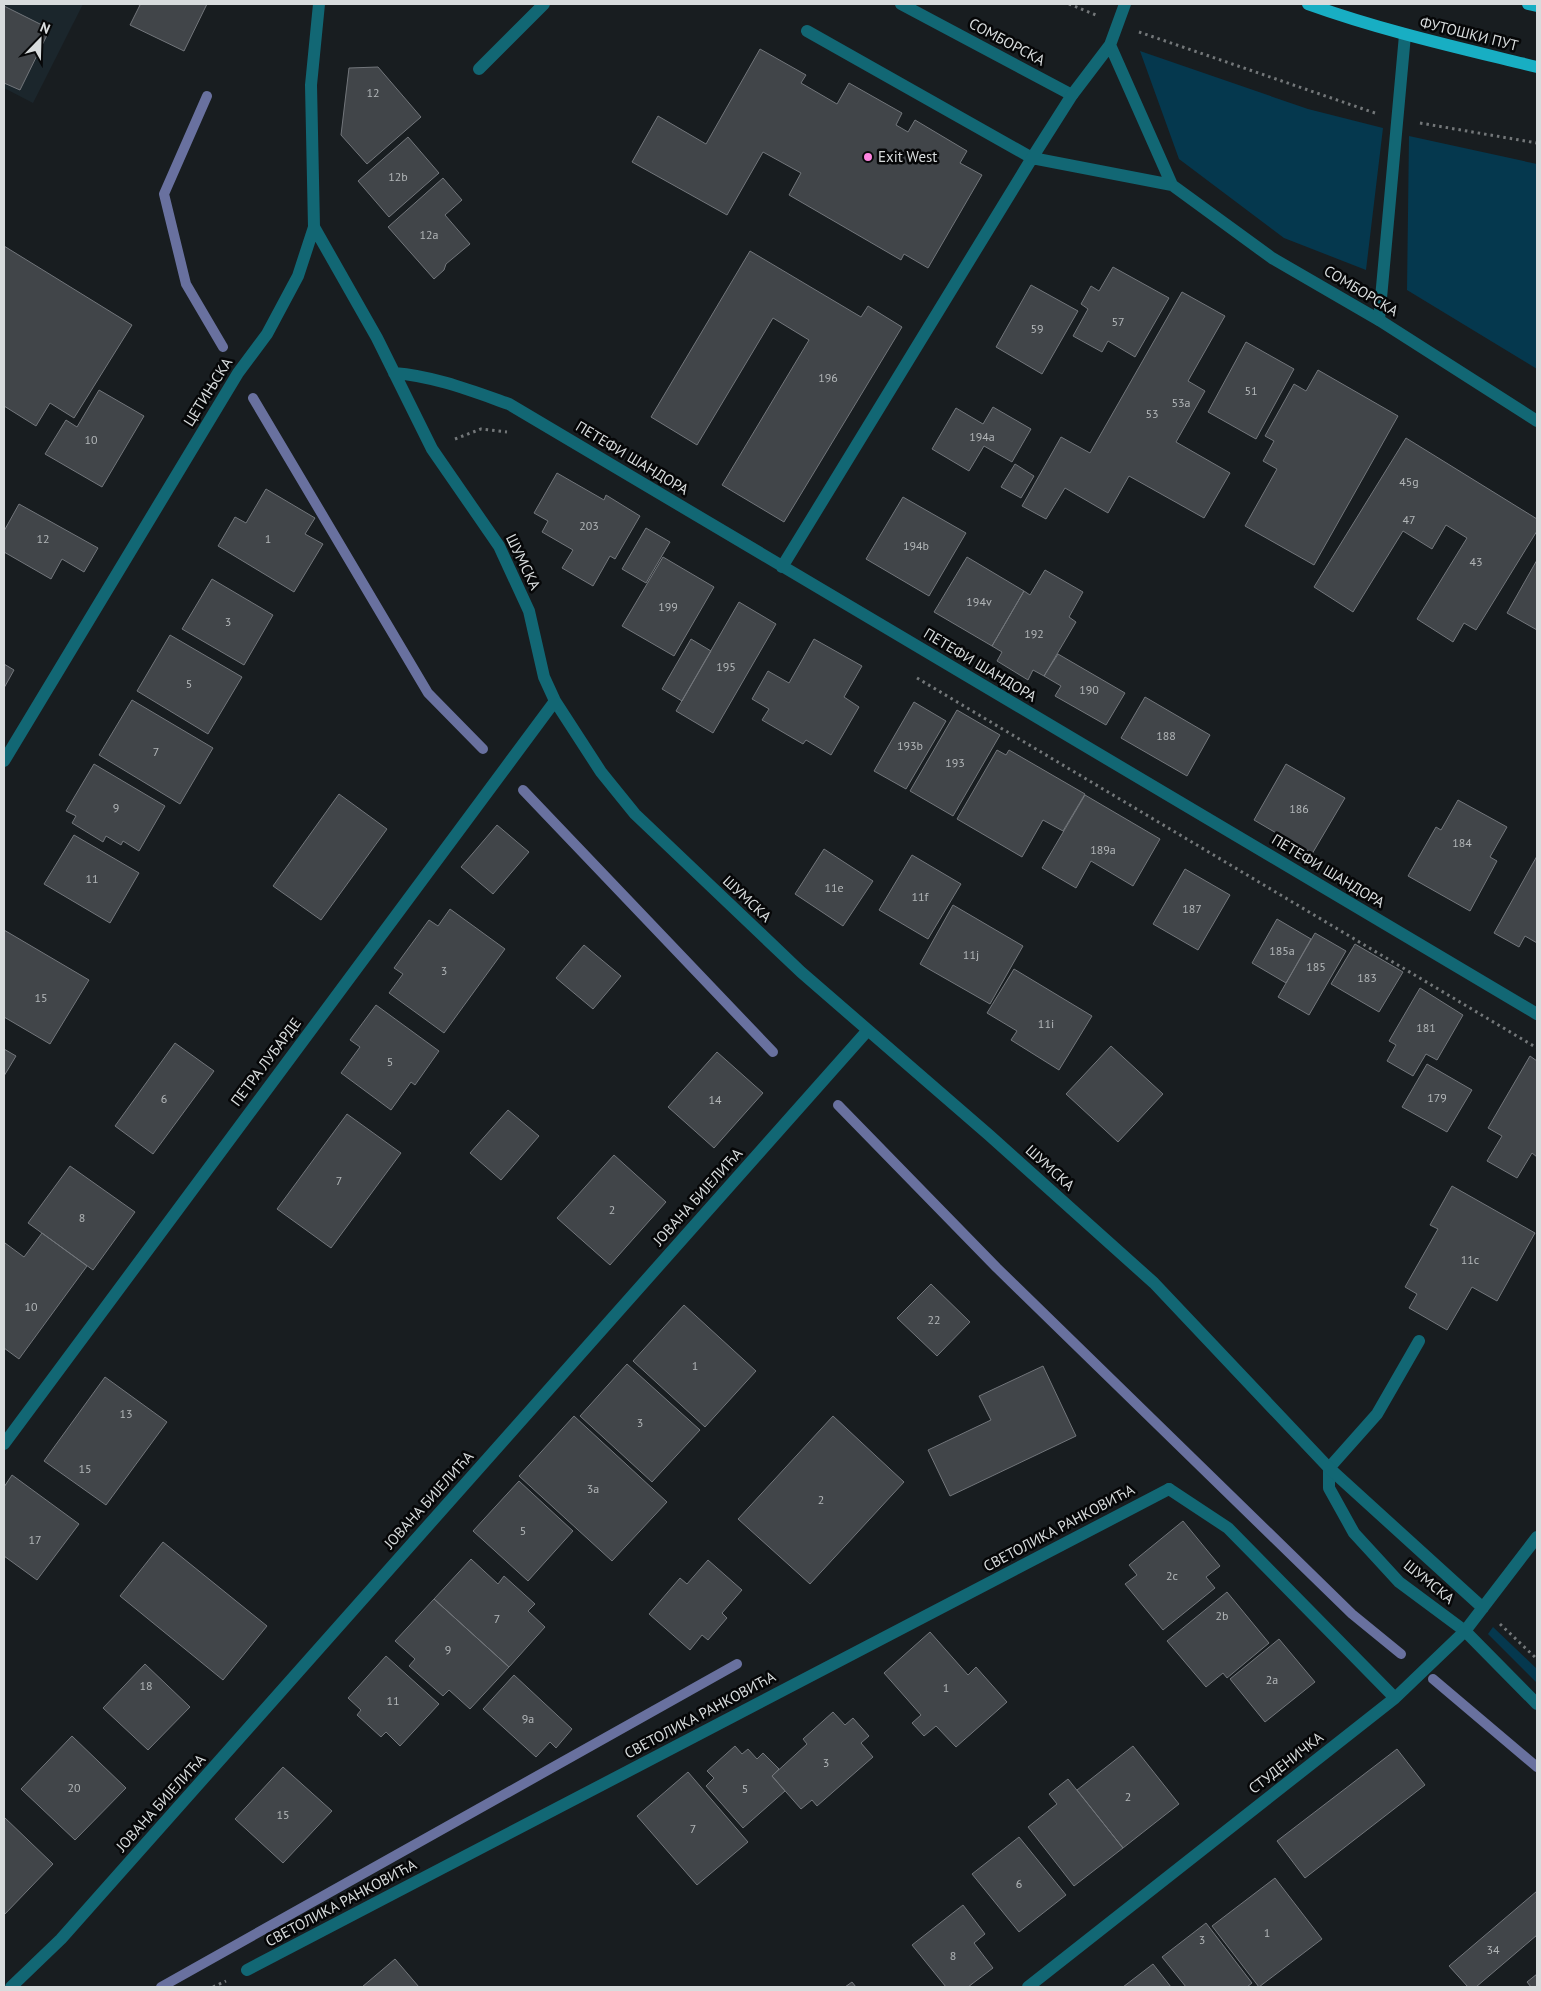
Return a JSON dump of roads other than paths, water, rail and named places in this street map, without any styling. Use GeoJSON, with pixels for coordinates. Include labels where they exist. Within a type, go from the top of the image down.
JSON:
{"type":"FeatureCollection","features":[{"type":"Feature","properties":{"kind":"main road","name":"ФУТОШКИ ПУТ"},"geometry":{"type":"LineString","coordinates":[[1308,4],[1340,16],[1405,35],[1537,67]]}},
{"type":"Feature","properties":{"kind":"main road"},"geometry":{"type":"LineString","coordinates":[[1528,4],[1537,6]]}},
{"type":"Feature","properties":{"kind":"street","name":"ЦЕТИЊСКА"},"geometry":{"type":"LineString","coordinates":[[4,762],[238,373],[267,334],[298,276],[314,227],[311,85],[319,4]]}},
{"type":"Feature","properties":{"kind":"street"},"geometry":{"type":"LineString","coordinates":[[479,69],[544,4]]}},
{"type":"Feature","properties":{"kind":"street","name":"СОМБОРСКА"},"geometry":{"type":"LineString","coordinates":[[901,4],[1072,95]]}},
{"type":"Feature","properties":{"kind":"street"},"geometry":{"type":"LineString","coordinates":[[782,567],[1032,158],[1072,95],[1110,45],[1125,4]]}},
{"type":"Feature","properties":{"kind":"street","name":"СОМБОРСКА"},"geometry":{"type":"LineString","coordinates":[[807,31],[1032,158],[1172,185],[1272,258],[1379,320],[1537,421]]}},
{"type":"Feature","properties":{"kind":"street"},"geometry":{"type":"LineString","coordinates":[[1379,320],[1405,35]]}},
{"type":"Feature","properties":{"kind":"street","name":"СОМБОРСКА"},"geometry":{"type":"LineString","coordinates":[[1110,45],[1172,185]]}},
{"type":"Feature","properties":{"kind":"street","name":"ШУМСКА"},"geometry":{"type":"LineString","coordinates":[[314,227],[377,338],[432,449],[499,546],[528,611],[544,677],[555,701],[601,772],[635,814],[801,972],[989,1135],[1154,1283],[1329,1468],[1483,1608]]}},
{"type":"Feature","properties":{"kind":"street","name":"ПЕТЕФИ ШАНДОРА"},"geometry":{"type":"LineString","coordinates":[[394,373],[410,374],[465,388],[509,404],[1537,1014]]}},
{"type":"Feature","properties":{"kind":"street","name":"ПЕТРА ЛУБАРДЕ"},"geometry":{"type":"LineString","coordinates":[[4,1444],[555,701]]}},
{"type":"Feature","properties":{"kind":"street","name":"ЈОВАНА БИЈЕЛИЋА"},"geometry":{"type":"LineString","coordinates":[[11,1987],[62,1939],[868,1030]]}},
{"type":"Feature","properties":{"kind":"street"},"geometry":{"type":"LineString","coordinates":[[1329,1468],[1378,1414],[1418,1341]]}},
{"type":"Feature","properties":{"kind":"street","name":"ШУМСКА"},"geometry":{"type":"LineString","coordinates":[[1329,1468],[1329,1488],[1354,1533],[1399,1582],[1465,1631],[1537,1704]]}},
{"type":"Feature","properties":{"kind":"street","name":"СВЕТОЛИКА РАНКОВИЋА"},"geometry":{"type":"LineString","coordinates":[[247,1970],[1169,1489],[1228,1528],[1395,1698]]}},
{"type":"Feature","properties":{"kind":"street","name":"СТУДЕНИЧКА"},"geometry":{"type":"LineString","coordinates":[[1028,1987],[1395,1698],[1465,1631],[1537,1536]]}},
{"type":"Feature","properties":{"kind":"waterway"},"geometry":{"type":"LineString","coordinates":[[207,96],[164,194],[186,284],[223,347]]}},
{"type":"Feature","properties":{"kind":"waterway"},"geometry":{"type":"LineString","coordinates":[[253,398],[428,693],[483,749]]}},
{"type":"Feature","properties":{"kind":"waterway"},"geometry":{"type":"LineString","coordinates":[[523,790],[773,1052]]}},
{"type":"Feature","properties":{"kind":"waterway"},"geometry":{"type":"LineString","coordinates":[[838,1105],[997,1268],[1352,1614],[1401,1654]]}},
{"type":"Feature","properties":{"kind":"waterway"},"geometry":{"type":"LineString","coordinates":[[161,1987],[737,1664]]}},
{"type":"Feature","properties":{"kind":"waterway"},"geometry":{"type":"LineString","coordinates":[[1433,1679],[1537,1767]]}},
{"type":"Feature","properties":{"kind":"place","name":"Exit West"},"geometry":{"type":"Point","coordinates":[868,157]}}]}
